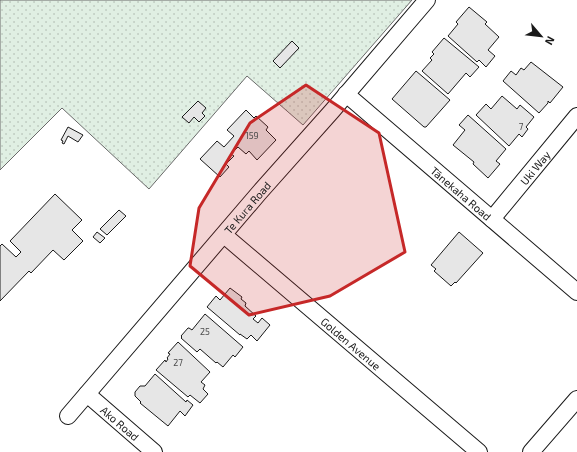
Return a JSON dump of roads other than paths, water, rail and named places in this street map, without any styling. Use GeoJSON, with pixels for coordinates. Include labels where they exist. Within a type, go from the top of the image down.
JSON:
{"type":"FeatureCollection","features":[{"type":"Feature","properties":{"kind":"street","name":"Te Kura Road"},"geometry":{"type":"LineString","coordinates":[[68,416],[427,0]]}},
{"type":"Feature","properties":{"kind":"street","name":"Tānekaha Road"},"geometry":{"type":"LineString","coordinates":[[346,94],[577,292]]}},
{"type":"Feature","properties":{"kind":"street","name":"Uki Way"},"geometry":{"type":"LineString","coordinates":[[492,219],[577,116]]}},
{"type":"Feature","properties":{"kind":"street","name":"Golden Avenue"},"geometry":{"type":"LineString","coordinates":[[224,235],[479,452]]}},
{"type":"Feature","properties":{"kind":"street","name":"Ako Road"},"geometry":{"type":"LineString","coordinates":[[87,394],[154,452]]}},
{"type":"Feature","properties":{"kind":"street"},"geometry":{"type":"LineString","coordinates":[[532,452],[577,400]]}}]}
